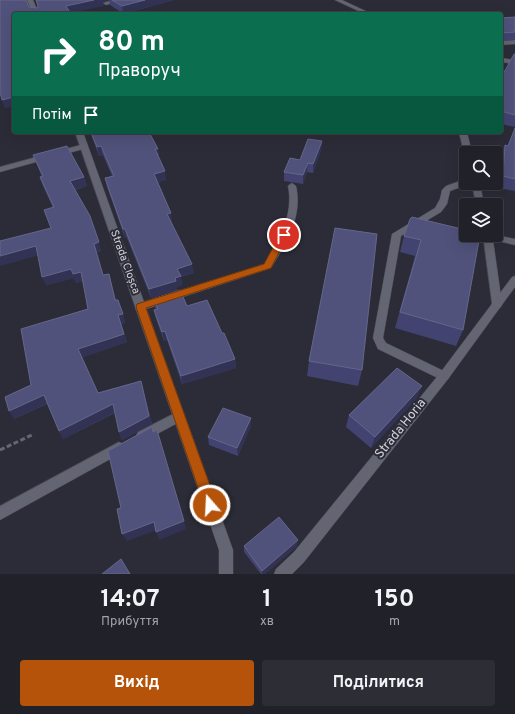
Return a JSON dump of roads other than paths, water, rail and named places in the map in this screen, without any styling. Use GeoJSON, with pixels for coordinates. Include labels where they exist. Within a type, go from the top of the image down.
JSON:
{"type":"FeatureCollection","features":[{"type":"Feature","properties":{"kind":"street"},"geometry":{"type":"LineString","coordinates":[[30,0],[35,12]]}},
{"type":"Feature","properties":{"kind":"street"},"geometry":{"type":"LineString","coordinates":[[106,4],[120,0]]}},
{"type":"Feature","properties":{"kind":"street"},"geometry":{"type":"LineString","coordinates":[[338,0],[365,12]]}},
{"type":"Feature","properties":{"kind":"street"},"geometry":{"type":"LineString","coordinates":[[503,43],[515,42]]}},
{"type":"Feature","properties":{"kind":"street"},"geometry":{"type":"LineString","coordinates":[[503,60],[515,62]]}},
{"type":"Feature","properties":{"kind":"street","name":"Strada Cloșca"},"geometry":{"type":"LineString","coordinates":[[80,134],[226,550],[226,574]]}},
{"type":"Feature","properties":{"kind":"street"},"geometry":{"type":"LineString","coordinates":[[463,134],[466,146]]}},
{"type":"Feature","properties":{"kind":"street"},"geometry":{"type":"LineString","coordinates":[[0,170],[84,146]]}},
{"type":"Feature","properties":{"kind":"street"},"geometry":{"type":"LineString","coordinates":[[444,376],[382,346],[378,338],[397,234],[438,210],[442,206],[445,190],[448,187],[459,184]]}},
{"type":"Feature","properties":{"kind":"street"},"geometry":{"type":"LineString","coordinates":[[140,307],[268,266],[278,248],[295,208],[292,186]]}},
{"type":"Feature","properties":{"kind":"street"},"geometry":{"type":"LineString","coordinates":[[503,239],[515,242]]}},
{"type":"Feature","properties":{"kind":"street"},"geometry":{"type":"LineString","coordinates":[[489,242],[497,304]]}},
{"type":"Feature","properties":{"kind":"street","name":"Strada Horia"},"geometry":{"type":"LineString","coordinates":[[281,574],[299,557],[444,376],[515,280]]}},
{"type":"Feature","properties":{"kind":"street"},"geometry":{"type":"LineString","coordinates":[[0,513],[179,416]]}}]}
